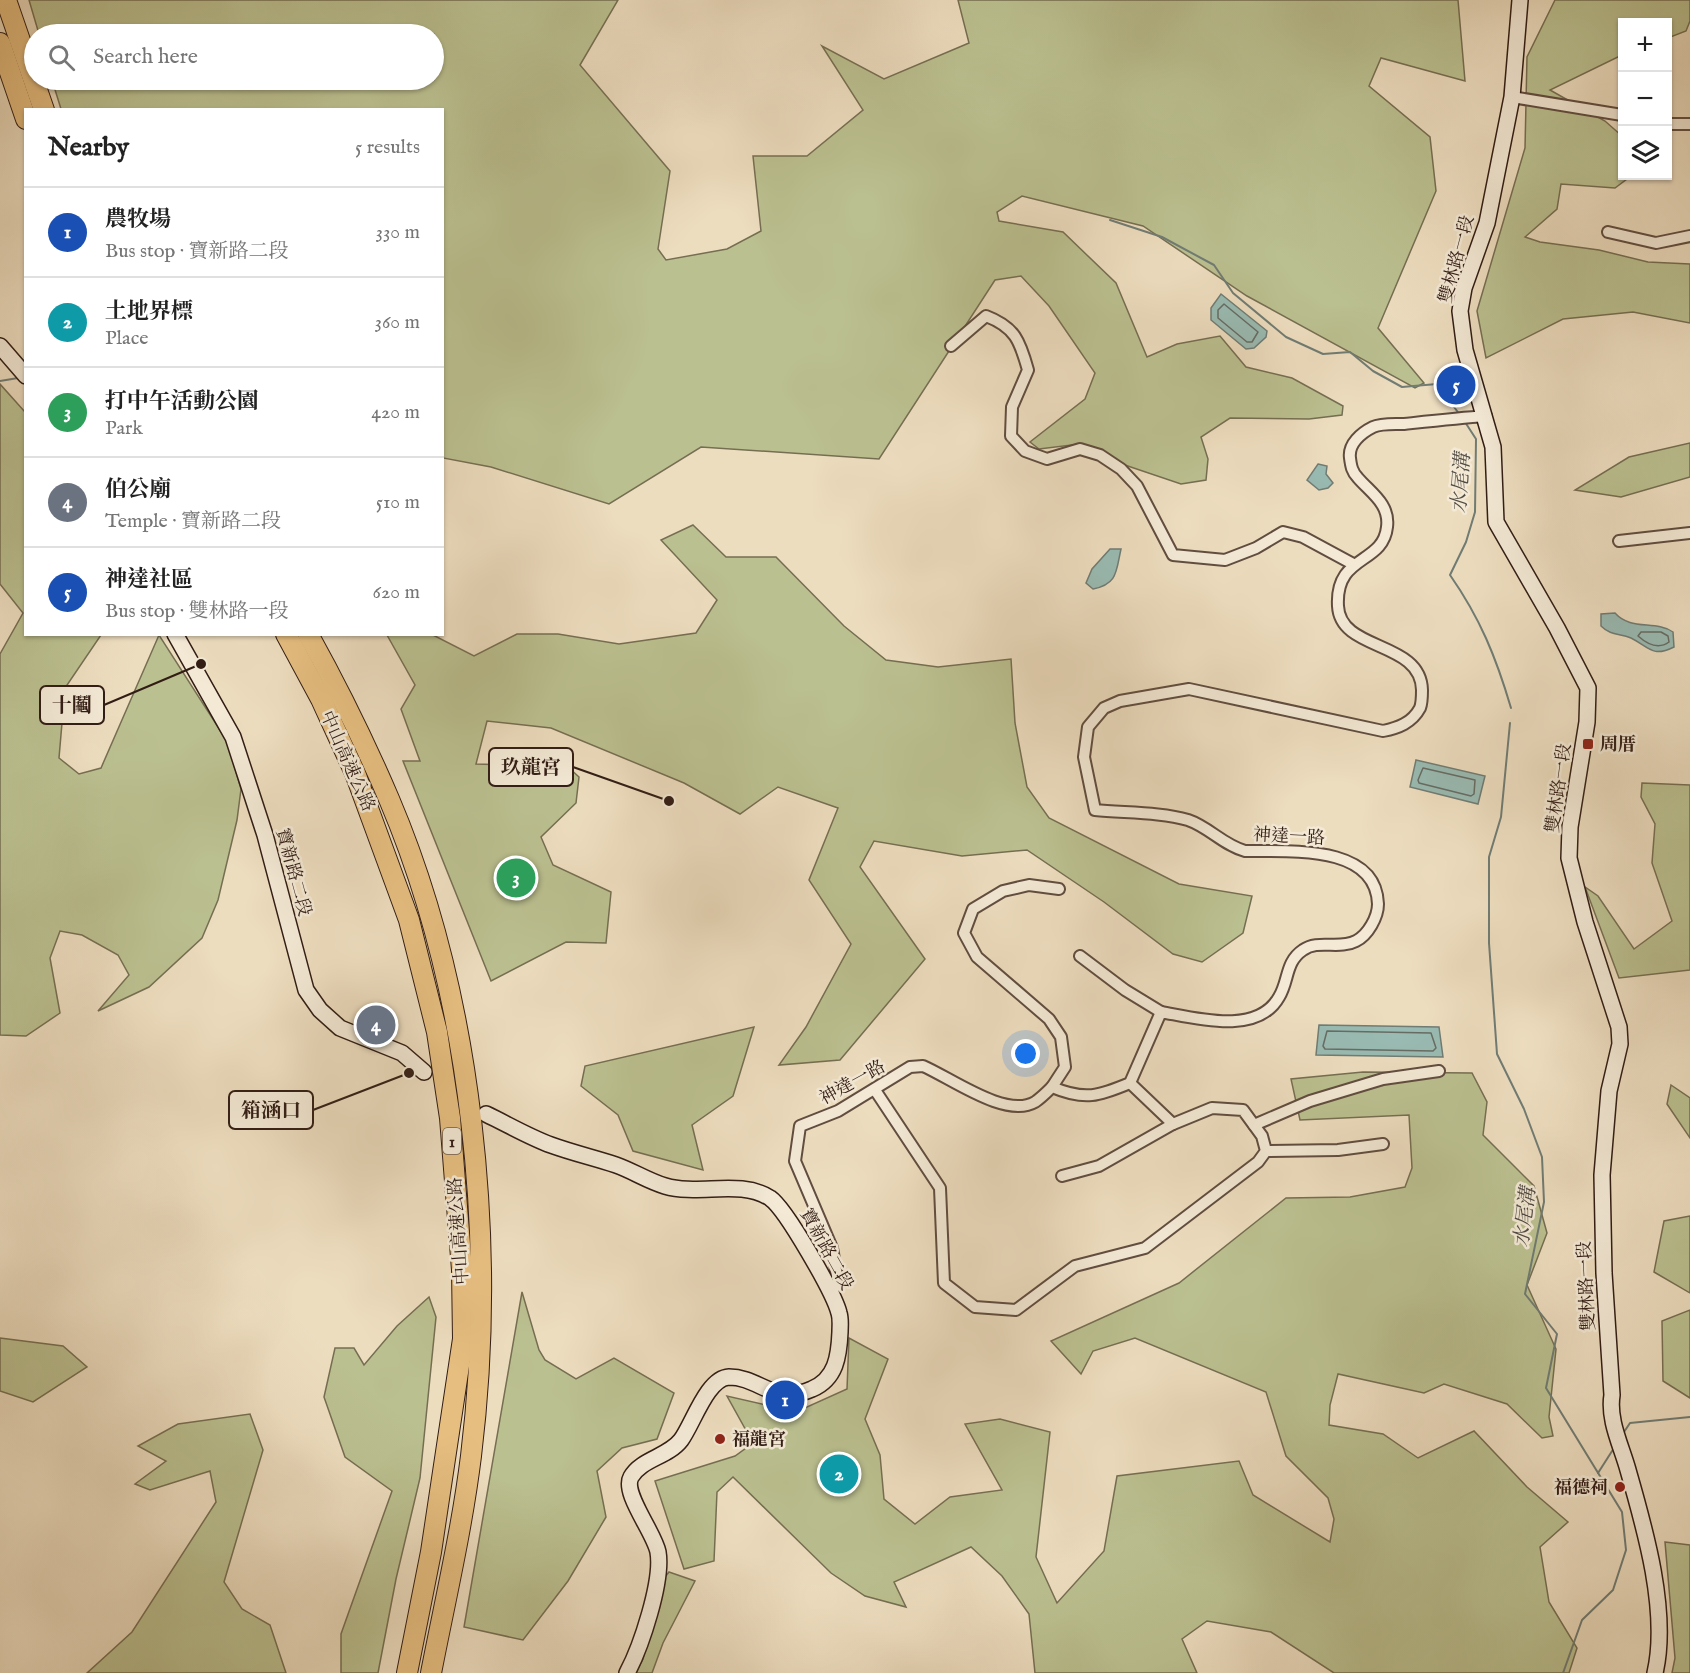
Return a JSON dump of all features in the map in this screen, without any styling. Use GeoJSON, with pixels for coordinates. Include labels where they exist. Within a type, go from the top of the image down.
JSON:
{"type":"FeatureCollection","features":[{"type":"Feature","properties":{"kind":"highway"},"geometry":{"type":"LineString","coordinates":[[6,0],[24,52]]}},
{"type":"Feature","properties":{"kind":"highway"},"geometry":{"type":"LineString","coordinates":[[0,43],[24,113]]}},
{"type":"Feature","properties":{"kind":"highway"},"geometry":{"type":"LineString","coordinates":[[37,90],[43,108]]}},
{"type":"Feature","properties":{"kind":"highway","name":"中山高速公路"},"geometry":{"type":"LineString","coordinates":[[287,636],[321,699],[355,773],[409,920],[437,1032],[450,1118],[462,1270],[463,1339],[434,1530],[407,1673]]}},
{"type":"Feature","properties":{"kind":"highway","name":"中山高速公路"},"geometry":{"type":"LineString","coordinates":[[309,636],[330,674],[389,799],[405,842],[445,973],[472,1136],[482,1242],[480,1340],[469,1466],[459,1533],[431,1673]]}},
{"type":"Feature","properties":{"kind":"street","name":"雙林路一段"},"geometry":{"type":"LineString","coordinates":[[1520,0],[1512,97],[1487,223],[1464,288],[1460,311],[1466,350],[1493,447],[1496,522],[1557,628],[1587,688],[1586,728],[1569,827],[1569,858],[1585,922],[1619,1027],[1620,1044],[1609,1091],[1602,1175],[1604,1273],[1612,1395],[1610,1410],[1629,1470],[1655,1592],[1659,1626],[1655,1673]]}},
{"type":"Feature","properties":{"kind":"street"},"geometry":{"type":"LineString","coordinates":[[1512,97],[1618,114]]}},
{"type":"Feature","properties":{"kind":"street"},"geometry":{"type":"LineString","coordinates":[[1672,124],[1690,124]]}},
{"type":"Feature","properties":{"kind":"street"},"geometry":{"type":"LineString","coordinates":[[1608,232],[1656,243],[1690,236]]}},
{"type":"Feature","properties":{"kind":"street"},"geometry":{"type":"LineString","coordinates":[[951,346],[986,316],[1004,323],[1021,347],[1028,370],[1012,407],[1011,436],[1025,451],[1047,459],[1080,449],[1100,455],[1121,469],[1137,486],[1173,555],[1225,560],[1256,548],[1283,532],[1303,537],[1353,564]]}},
{"type":"Feature","properties":{"kind":"street"},"geometry":{"type":"LineString","coordinates":[[0,346],[24,374]]}},
{"type":"Feature","properties":{"kind":"street","name":"神達一路"},"geometry":{"type":"LineString","coordinates":[[1161,1012],[1202,1019],[1243,1021],[1260,1015],[1279,998],[1291,962],[1304,948],[1319,945],[1338,947],[1356,941],[1366,932],[1378,907],[1376,889],[1354,865],[1332,855],[1245,851],[1234,848],[1202,826],[1187,820],[1095,810],[1084,757],[1088,728],[1104,708],[1120,701],[1189,689],[1383,731],[1406,723],[1420,707],[1422,697],[1422,681],[1415,667],[1404,658],[1353,633],[1345,626],[1338,610],[1338,591],[1343,577],[1353,564],[1382,544],[1388,526],[1385,509],[1351,468],[1349,453],[1355,440],[1374,426],[1486,416]]}},
{"type":"Feature","properties":{"kind":"street"},"geometry":{"type":"LineString","coordinates":[[1618,541],[1690,533]]}},
{"type":"Feature","properties":{"kind":"street","name":"寶新路二段"},"geometry":{"type":"LineString","coordinates":[[176,636],[233,737],[265,835],[306,990],[320,1010],[340,1028],[402,1053],[424,1072]]}},
{"type":"Feature","properties":{"kind":"street"},"geometry":{"type":"LineString","coordinates":[[1059,889],[1029,885],[1003,891],[973,909],[964,933],[977,957],[1049,1019],[1061,1037],[1065,1067],[1053,1087],[1081,1097],[1098,1096],[1130,1083],[1161,1012],[1125,990],[1080,956]]}},
{"type":"Feature","properties":{"kind":"street","name":"神達一路"},"geometry":{"type":"LineString","coordinates":[[832,1293],[838,1281],[832,1248],[795,1161],[800,1126],[838,1111],[910,1067],[923,1066],[1000,1104],[1019,1107],[1034,1102],[1053,1087]]}},
{"type":"Feature","properties":{"kind":"street"},"geometry":{"type":"LineString","coordinates":[[1254,1125],[1310,1101],[1383,1078],[1439,1071]]}},
{"type":"Feature","properties":{"kind":"street"},"geometry":{"type":"LineString","coordinates":[[1130,1083],[1173,1124]]}},
{"type":"Feature","properties":{"kind":"street"},"geometry":{"type":"LineString","coordinates":[[875,1090],[939,1188],[944,1282],[975,1307],[1016,1310],[1074,1266],[1145,1248],[1258,1162],[1266,1151]]}},
{"type":"Feature","properties":{"kind":"street"},"geometry":{"type":"LineString","coordinates":[[1062,1176],[1099,1166],[1173,1124],[1212,1108],[1243,1110],[1262,1136],[1266,1151]]}},
{"type":"Feature","properties":{"kind":"street","name":"寶新路二段"},"geometry":{"type":"LineString","coordinates":[[486,1114],[550,1144],[667,1186],[709,1190],[752,1190],[771,1199],[784,1212],[832,1293],[840,1315],[839,1348],[834,1373],[812,1390],[785,1395],[768,1391],[739,1378],[726,1377],[713,1386],[681,1440],[669,1452],[639,1468],[630,1479],[628,1492],[652,1534],[658,1555],[643,1638],[627,1673]]}},
{"type":"Feature","properties":{"kind":"street"},"geometry":{"type":"LineString","coordinates":[[1266,1151],[1338,1150],[1383,1144]]}},
{"type":"Feature","properties":{"kind":"green space"},"geometry":{"type":"Polygon","coordinates":[[[29,0],[618,0],[580,65],[670,171],[658,249],[666,260],[727,249],[761,231],[753,156],[807,156],[863,110],[822,46],[884,79],[969,43],[958,0],[1458,0],[1465,81],[1381,58],[1369,86],[1430,137],[1436,191],[1378,328],[1424,383],[1415,388],[1247,296],[1143,226],[1022,196],[997,212],[999,221],[1063,232],[1116,283],[1147,357],[1177,344],[1220,336],[1246,367],[1292,378],[1343,406],[1342,415],[1309,419],[1230,418],[1201,437],[1208,459],[1206,480],[1181,484],[1113,461],[1080,444],[1039,449],[1030,442],[1085,399],[1095,373],[1049,306],[1021,276],[995,280],[879,459],[701,447],[609,504],[491,467],[444,458],[444,108],[61,108],[55,90],[444,90],[444,24],[36,24],[29,0]]]}},
{"type":"Feature","properties":{"kind":"green space"},"geometry":{"type":"Polygon","coordinates":[[[1555,0],[1690,0],[1690,21],[1686,31],[1672,36],[1672,18],[1618,18],[1618,57],[1550,90],[1605,121],[1618,132],[1618,180],[1626,180],[1615,188],[1561,184],[1557,209],[1525,237],[1540,242],[1599,250],[1648,262],[1690,264],[1690,323],[1633,312],[1563,319],[1486,358],[1477,311],[1525,148],[1527,57],[1555,0]]]}},
{"type":"Feature","properties":{"kind":"green space"},"geometry":{"type":"Polygon","coordinates":[[[0,384],[24,411],[24,636],[100,636],[65,688],[59,758],[79,774],[101,768],[160,636],[227,741],[241,789],[237,820],[218,900],[202,938],[149,987],[98,1011],[129,975],[118,955],[82,935],[60,931],[50,958],[60,1013],[26,1036],[0,1035],[0,654],[23,613],[0,584],[0,384]]]}},
{"type":"Feature","properties":{"kind":"green space"},"geometry":{"type":"Polygon","coordinates":[[[1690,443],[1690,477],[1621,497],[1575,490],[1629,457],[1690,443]]]}},
{"type":"Feature","properties":{"kind":"green space"},"geometry":{"type":"Polygon","coordinates":[[[693,525],[726,557],[776,557],[844,626],[886,660],[938,667],[1011,659],[1015,723],[1027,787],[1049,818],[1179,884],[1252,896],[1243,933],[1202,962],[1173,954],[1104,902],[1027,850],[962,856],[874,841],[860,867],[925,959],[840,1060],[779,1065],[806,1027],[851,944],[809,880],[838,808],[778,787],[740,814],[684,783],[551,728],[487,721],[476,764],[568,767],[579,777],[576,803],[541,837],[553,865],[611,892],[606,943],[566,942],[491,981],[403,761],[420,761],[401,709],[415,685],[388,636],[435,636],[474,656],[517,634],[558,634],[619,644],[696,633],[717,600],[661,540],[693,525]]]}},
{"type":"Feature","properties":{"kind":"green space"},"geometry":{"type":"Polygon","coordinates":[[[1642,783],[1690,785],[1690,970],[1619,978],[1585,887],[1598,896],[1634,949],[1672,921],[1652,863],[1655,824],[1641,797],[1642,783]]]}},
{"type":"Feature","properties":{"kind":"green space"},"geometry":{"type":"Polygon","coordinates":[[[754,1027],[733,1096],[692,1125],[703,1170],[633,1151],[618,1115],[581,1086],[585,1066],[754,1027]]]}},
{"type":"Feature","properties":{"kind":"green space"},"geometry":{"type":"Polygon","coordinates":[[[1363,1072],[1472,1073],[1487,1102],[1483,1135],[1534,1186],[1547,1233],[1527,1285],[1556,1349],[1549,1417],[1553,1436],[1542,1438],[1507,1404],[1444,1384],[1424,1393],[1338,1374],[1330,1405],[1329,1425],[1383,1434],[1418,1458],[1474,1431],[1527,1487],[1568,1522],[1540,1547],[1549,1602],[1577,1648],[1569,1673],[1334,1673],[1271,1632],[1207,1621],[1182,1639],[1197,1673],[1035,1673],[1029,1614],[1002,1576],[971,1547],[894,1582],[906,1607],[865,1596],[831,1573],[733,1477],[717,1492],[714,1561],[684,1569],[655,1481],[735,1456],[753,1443],[727,1396],[796,1412],[847,1389],[849,1338],[888,1359],[865,1419],[880,1455],[884,1499],[915,1524],[950,1497],[1002,1490],[965,1424],[1000,1419],[1050,1432],[1036,1557],[1057,1603],[1104,1551],[1117,1476],[1239,1461],[1253,1495],[1330,1542],[1334,1519],[1328,1498],[1286,1456],[1266,1392],[1135,1338],[1093,1351],[1081,1374],[1051,1341],[1179,1283],[1286,1198],[1350,1197],[1405,1187],[1412,1168],[1409,1115],[1300,1120],[1291,1079],[1363,1072]]]}},
{"type":"Feature","properties":{"kind":"green space"},"geometry":{"type":"Polygon","coordinates":[[[1671,1085],[1690,1098],[1690,1138],[1667,1104],[1671,1085]]]}},
{"type":"Feature","properties":{"kind":"green space"},"geometry":{"type":"Polygon","coordinates":[[[1690,1216],[1690,1293],[1654,1272],[1664,1221],[1690,1216]]]}},
{"type":"Feature","properties":{"kind":"green space"},"geometry":{"type":"Polygon","coordinates":[[[522,1292],[539,1350],[545,1360],[576,1379],[614,1358],[674,1393],[657,1439],[622,1448],[597,1471],[606,1517],[568,1581],[523,1640],[464,1627],[522,1292]]]}},
{"type":"Feature","properties":{"kind":"green space"},"geometry":{"type":"Polygon","coordinates":[[[429,1297],[436,1317],[420,1478],[396,1579],[378,1673],[341,1673],[341,1634],[392,1491],[345,1457],[324,1397],[335,1348],[354,1348],[364,1365],[397,1326],[429,1297]]]}},
{"type":"Feature","properties":{"kind":"green space"},"geometry":{"type":"Polygon","coordinates":[[[1690,1310],[1690,1398],[1663,1381],[1662,1321],[1690,1310]]]}},
{"type":"Feature","properties":{"kind":"green space"},"geometry":{"type":"Polygon","coordinates":[[[0,1338],[63,1346],[87,1367],[33,1402],[0,1391],[0,1338]]]}},
{"type":"Feature","properties":{"kind":"green space"},"geometry":{"type":"Polygon","coordinates":[[[250,1414],[263,1450],[224,1582],[242,1609],[270,1625],[286,1673],[87,1673],[132,1632],[216,1502],[210,1471],[150,1490],[135,1484],[166,1461],[138,1446],[178,1424],[250,1414]]]}},
{"type":"Feature","properties":{"kind":"green space"},"geometry":{"type":"Polygon","coordinates":[[[1665,1542],[1690,1545],[1690,1673],[1672,1673],[1675,1658],[1665,1542]]]}},
{"type":"Feature","properties":{"kind":"green space"},"geometry":{"type":"Polygon","coordinates":[[[669,1572],[695,1581],[663,1643],[652,1673],[636,1673],[643,1659],[661,1582],[669,1572]]]}},
{"type":"Feature","properties":{"kind":"water"},"geometry":{"type":"Polygon","coordinates":[[[1221,294],[1267,331],[1266,337],[1254,348],[1246,349],[1211,320],[1211,308],[1221,294]]]}},
{"type":"Feature","properties":{"kind":"water"},"geometry":{"type":"Polygon","coordinates":[[[1318,464],[1327,466],[1326,474],[1333,483],[1328,488],[1319,490],[1307,480],[1318,464]]]}},
{"type":"Feature","properties":{"kind":"water"},"geometry":{"type":"Polygon","coordinates":[[[1110,549],[1121,549],[1115,575],[1107,584],[1093,589],[1086,583],[1092,569],[1110,549]]]}},
{"type":"Feature","properties":{"kind":"water"},"geometry":{"type":"Polygon","coordinates":[[[1615,613],[1628,622],[1659,626],[1673,632],[1674,647],[1661,652],[1651,650],[1631,638],[1608,631],[1601,626],[1601,614],[1615,613]]]}},
{"type":"Feature","properties":{"kind":"water"},"geometry":{"type":"Polygon","coordinates":[[[1416,760],[1485,776],[1478,804],[1410,787],[1416,760]]]}},
{"type":"Feature","properties":{"kind":"water"},"geometry":{"type":"Polygon","coordinates":[[[1319,1025],[1439,1027],[1443,1057],[1316,1055],[1319,1025]]]}},
{"type":"Feature","properties":{"kind":"waterway","name":"水尾溝"},"geometry":{"type":"LineString","coordinates":[[1110,220],[1162,237],[1214,265],[1233,293],[1286,337],[1323,354],[1350,352],[1373,371],[1402,387],[1437,384],[1460,415]]}},
{"type":"Feature","properties":{"kind":"waterway"},"geometry":{"type":"LineString","coordinates":[[0,381],[18,378]]}},
{"type":"Feature","properties":{"kind":"waterway","name":"水尾溝"},"geometry":{"type":"LineString","coordinates":[[1465,422],[1476,439],[1475,512],[1466,542],[1450,575],[1486,638],[1511,708]]}},
{"type":"Feature","properties":{"kind":"waterway","name":"水尾溝"},"geometry":{"type":"LineString","coordinates":[[1510,723],[1501,817],[1489,857],[1489,943],[1497,1054],[1524,1109],[1542,1157],[1544,1202],[1525,1294],[1557,1334],[1546,1388],[1622,1512],[1626,1550],[1613,1590],[1582,1620],[1563,1673]]}},
{"type":"Feature","properties":{"kind":"waterway"},"geometry":{"type":"LineString","coordinates":[[1622,1435],[1630,1423],[1690,1417]]}},
{"type":"Feature","properties":{"kind":"waterway"},"geometry":{"type":"LineString","coordinates":[[1598,1473],[1614,1448]]}},
{"type":"Feature","properties":{"kind":"place","name":"神達社區"},"geometry":{"type":"Point","coordinates":[1456,385]}},
{"type":"Feature","properties":{"kind":"place","name":"十鬮"},"geometry":{"type":"Point","coordinates":[201,664]}},
{"type":"Feature","properties":{"kind":"place","name":"周厝"},"geometry":{"type":"Point","coordinates":[1588,744]}},
{"type":"Feature","properties":{"kind":"place","name":"玖龍宮"},"geometry":{"type":"Point","coordinates":[669,801]}},
{"type":"Feature","properties":{"kind":"place","name":"打中午活動公園"},"geometry":{"type":"Point","coordinates":[516,878]}},
{"type":"Feature","properties":{"kind":"place","name":"伯公廟"},"geometry":{"type":"Point","coordinates":[376,1025]}},
{"type":"Feature","properties":{"kind":"place","name":"箱涵口"},"geometry":{"type":"Point","coordinates":[409,1073]}},
{"type":"Feature","properties":{"kind":"place","name":"農牧場"},"geometry":{"type":"Point","coordinates":[785,1400]}},
{"type":"Feature","properties":{"kind":"place","name":"福龍宮"},"geometry":{"type":"Point","coordinates":[720,1439]}},
{"type":"Feature","properties":{"kind":"place","name":"土地界標"},"geometry":{"type":"Point","coordinates":[839,1474]}},
{"type":"Feature","properties":{"kind":"place","name":"福德祠"},"geometry":{"type":"Point","coordinates":[1620,1487]}}]}
